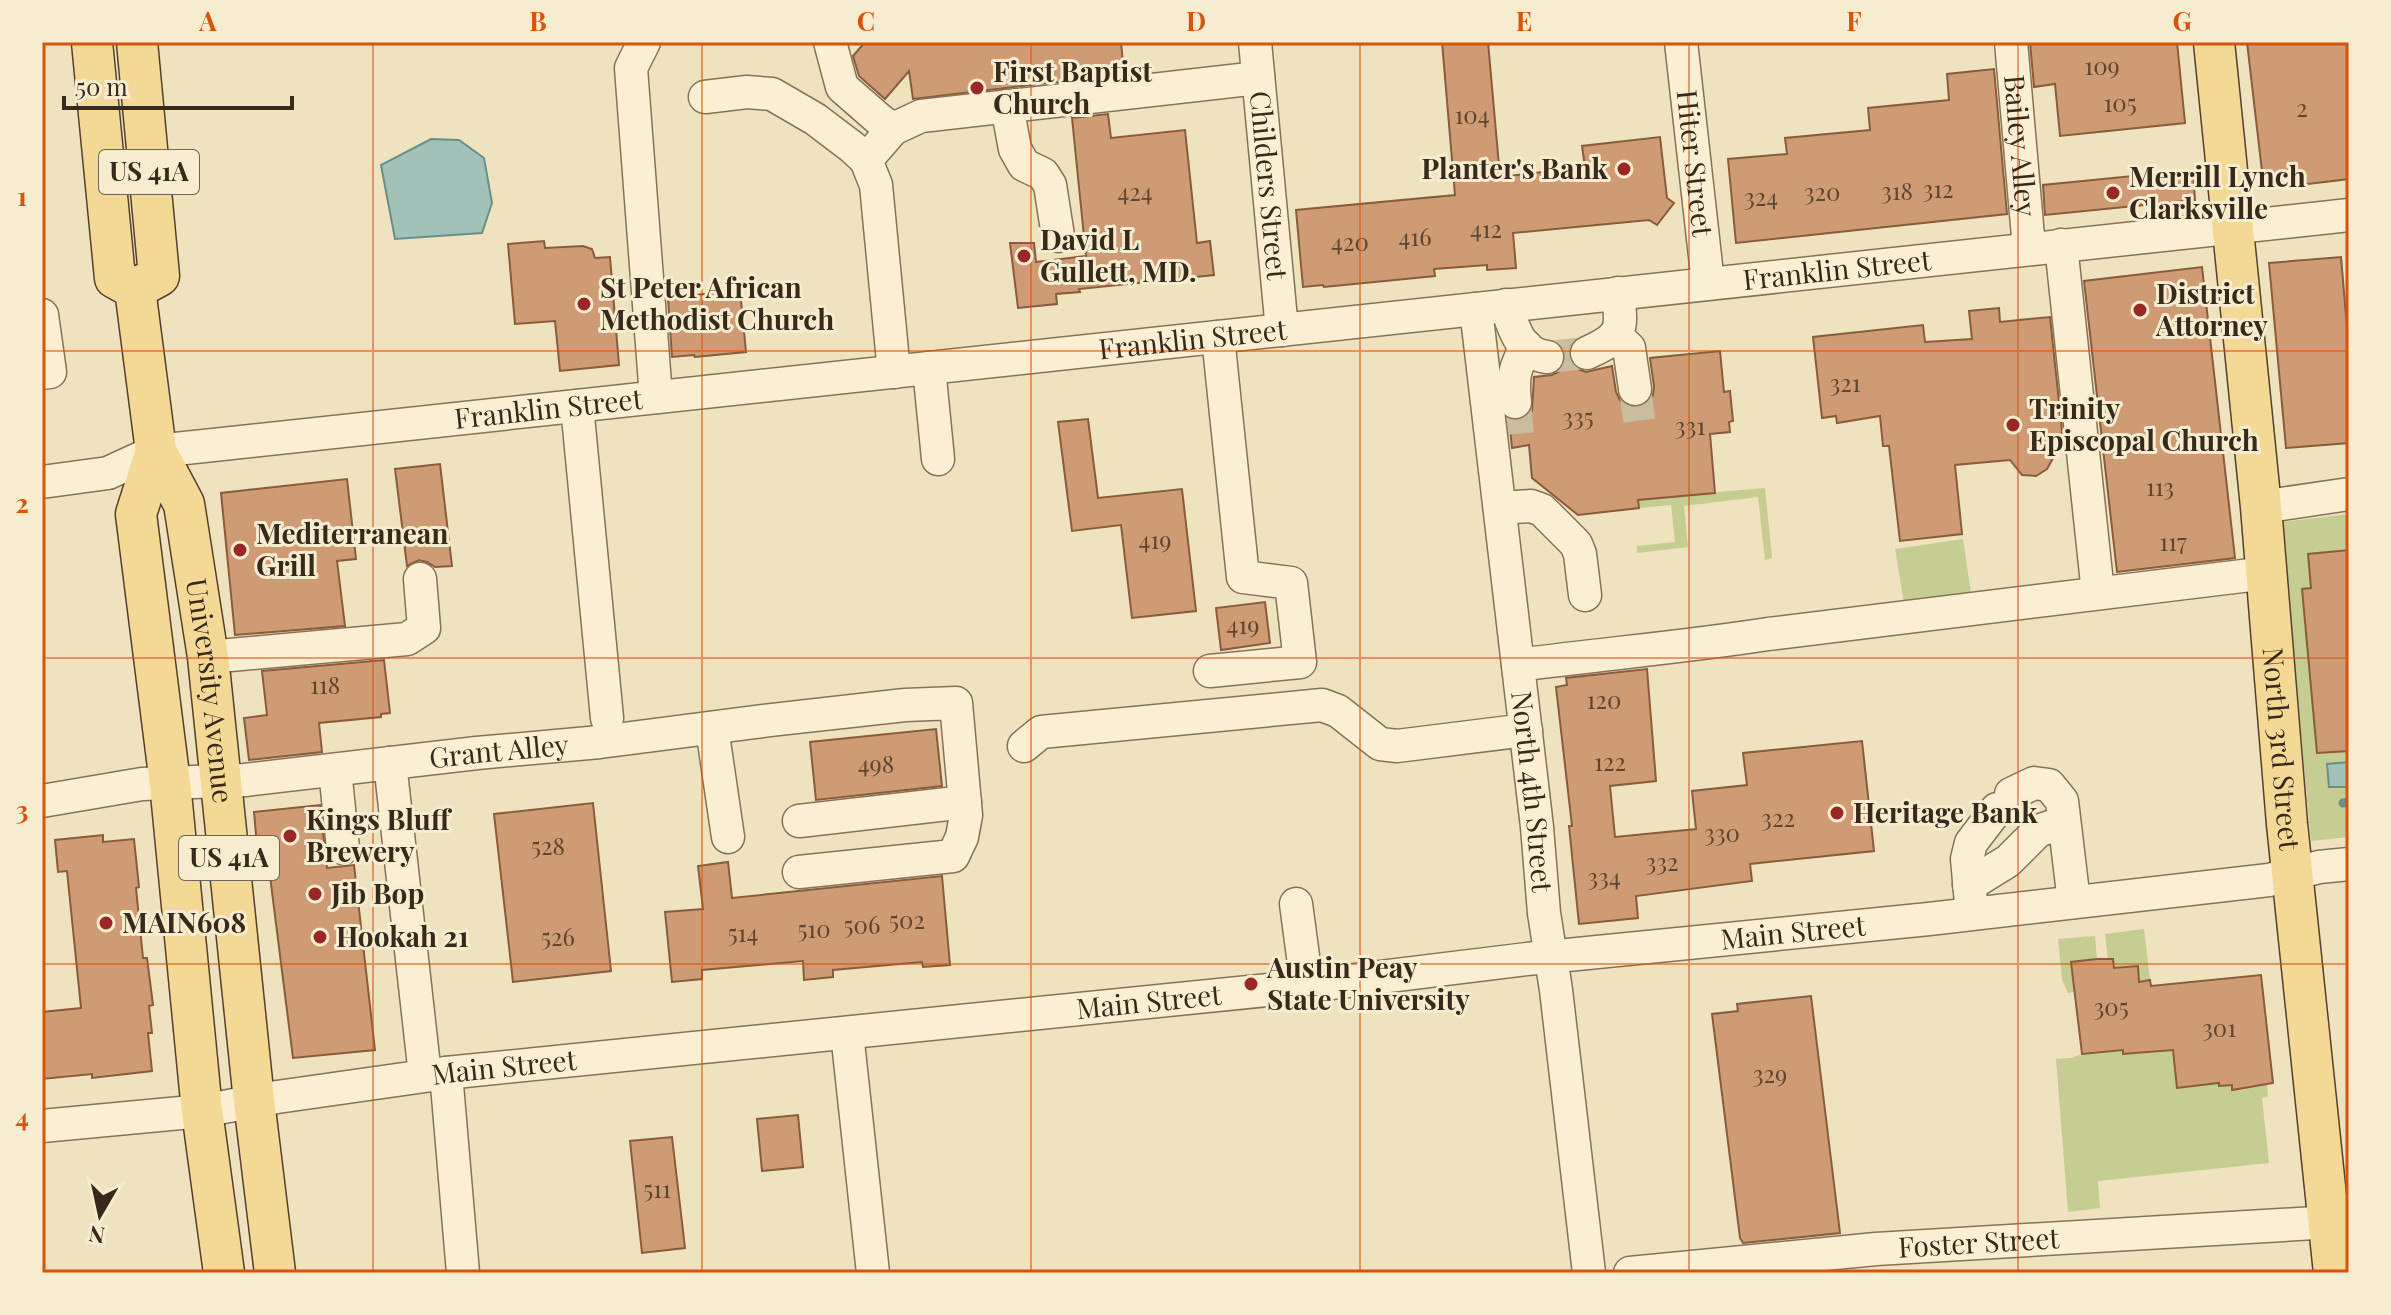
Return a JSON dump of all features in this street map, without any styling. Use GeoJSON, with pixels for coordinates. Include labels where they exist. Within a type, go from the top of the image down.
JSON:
{"type":"FeatureCollection","features":[{"type":"Feature","properties":{"kind":"main road","name":"US 41A"},"geometry":{"type":"LineString","coordinates":[[92,42],[115,278],[135,289],[159,276],[137,42]]}},
{"type":"Feature","properties":{"kind":"main road","name":"North 3rd Street"},"geometry":{"type":"LineString","coordinates":[[2214,42],[2261,507],[2292,874],[2336,1168],[2339,1222],[2334,1273]]}},
{"type":"Feature","properties":{"kind":"main road","name":"University Avenue"},"geometry":{"type":"LineString","coordinates":[[135,289],[156,451],[184,504],[208,657],[275,1273]]}},
{"type":"Feature","properties":{"kind":"main road","name":"University Avenue"},"geometry":{"type":"LineString","coordinates":[[156,451],[136,514],[170,783],[202,1111],[224,1273]]}},
{"type":"Feature","properties":{"kind":"street"},"geometry":{"type":"LineString","coordinates":[[644,42],[631,68],[656,397]]}},
{"type":"Feature","properties":{"kind":"street"},"geometry":{"type":"LineString","coordinates":[[830,42],[842,87],[893,129]]}},
{"type":"Feature","properties":{"kind":"street","name":"Childers Street"},"geometry":{"type":"LineString","coordinates":[[1255,42],[1282,330]]}},
{"type":"Feature","properties":{"kind":"street","name":"Hiter Street"},"geometry":{"type":"LineString","coordinates":[[1681,42],[1708,283]]}},
{"type":"Feature","properties":{"kind":"street","name":"Bailey Alley"},"geometry":{"type":"LineString","coordinates":[[2011,42],[2029,248]]}},
{"type":"Feature","properties":{"kind":"street"},"geometry":{"type":"LineString","coordinates":[[866,160],[893,129],[921,116],[1258,78]]}},
{"type":"Feature","properties":{"kind":"street"},"geometry":{"type":"LineString","coordinates":[[705,97],[747,92],[772,94],[815,119],[866,160],[876,185],[894,372]]}},
{"type":"Feature","properties":{"kind":"street"},"geometry":{"type":"LineString","coordinates":[[1007,106],[1015,149],[1024,165],[1043,174],[1050,185],[1058,236]]}},
{"type":"Feature","properties":{"kind":"street","name":"Franklin Street"},"geometry":{"type":"LineString","coordinates":[[42,482],[108,473],[156,451],[2349,215]]}},
{"type":"Feature","properties":{"kind":"street"},"geometry":{"type":"LineString","coordinates":[[2061,245],[2098,593]]}},
{"type":"Feature","properties":{"kind":"street"},"geometry":{"type":"LineString","coordinates":[[1587,353],[1611,342],[1621,325],[1618,293]]}},
{"type":"Feature","properties":{"kind":"street"},"geometry":{"type":"LineString","coordinates":[[1491,307],[1516,337],[1536,351],[1515,366],[1515,402]]}},
{"type":"Feature","properties":{"kind":"street","name":"North 4th Street"},"geometry":{"type":"LineString","coordinates":[[1491,307],[1500,508],[1520,602],[1518,665],[1589,1273]]}},
{"type":"Feature","properties":{"kind":"street"},"geometry":{"type":"LineString","coordinates":[[42,315],[50,372],[42,373]]}},
{"type":"Feature","properties":{"kind":"street"},"geometry":{"type":"LineString","coordinates":[[1615,335],[1629,348],[1635,389]]}},
{"type":"Feature","properties":{"kind":"street"},"geometry":{"type":"LineString","coordinates":[[1210,671],[1300,662],[1291,583],[1243,577],[1218,337]]}},
{"type":"Feature","properties":{"kind":"street"},"geometry":{"type":"LineString","coordinates":[[929,368],[938,459]]}},
{"type":"Feature","properties":{"kind":"street"},"geometry":{"type":"LineString","coordinates":[[577,406],[607,718]]}},
{"type":"Feature","properties":{"kind":"street"},"geometry":{"type":"LineString","coordinates":[[2261,507],[2349,494]]}},
{"type":"Feature","properties":{"kind":"street"},"geometry":{"type":"LineString","coordinates":[[1500,508],[1531,506],[1542,510],[1576,544],[1585,595]]}},
{"type":"Feature","properties":{"kind":"street"},"geometry":{"type":"LineString","coordinates":[[1518,665],[2267,573]]}},
{"type":"Feature","properties":{"kind":"street"},"geometry":{"type":"LineString","coordinates":[[208,657],[407,639],[424,628],[420,579]]}},
{"type":"Feature","properties":{"kind":"street","name":"Grant Alley"},"geometry":{"type":"LineString","coordinates":[[42,801],[142,784],[245,780],[905,705],[956,703],[965,802]]}},
{"type":"Feature","properties":{"kind":"street"},"geometry":{"type":"LineString","coordinates":[[1024,746],[1041,732],[1322,705],[1338,711],[1380,744],[1397,746],[1526,730]]}},
{"type":"Feature","properties":{"kind":"street"},"geometry":{"type":"LineString","coordinates":[[712,728],[728,837]]}},
{"type":"Feature","properties":{"kind":"street"},"geometry":{"type":"LineString","coordinates":[[390,763],[463,1273]]}},
{"type":"Feature","properties":{"kind":"street"},"geometry":{"type":"LineString","coordinates":[[335,770],[343,848]]}},
{"type":"Feature","properties":{"kind":"street"},"geometry":{"type":"LineString","coordinates":[[1970,900],[1967,859],[1971,843],[2004,802],[2034,783],[2049,785],[2062,801],[2074,902]]}},
{"type":"Feature","properties":{"kind":"street"},"geometry":{"type":"LineString","coordinates":[[799,821],[965,802],[965,827],[953,856],[799,872]]}},
{"type":"Feature","properties":{"kind":"street"},"geometry":{"type":"LineString","coordinates":[[1970,900],[2038,831],[2064,822]]}},
{"type":"Feature","properties":{"kind":"street","name":"Main Street"},"geometry":{"type":"LineString","coordinates":[[42,1126],[202,1111],[435,1074],[1307,986],[1551,957],[1970,900],[2074,902],[2269,880],[2319,867],[2349,864]]}},
{"type":"Feature","properties":{"kind":"street"},"geometry":{"type":"LineString","coordinates":[[1296,904],[1307,986]]}},
{"type":"Feature","properties":{"kind":"street"},"geometry":{"type":"LineString","coordinates":[[847,1033],[873,1273]]}},
{"type":"Feature","properties":{"kind":"street","name":"Foster Street"},"geometry":{"type":"LineString","coordinates":[[1630,1273],[1876,1249],[2339,1222]]}},
{"type":"Feature","properties":{"kind":"green space"},"geometry":{"type":"Polygon","coordinates":[[[1631,435],[1657,468],[1660,498],[1675,497],[1672,466],[1682,495],[1765,488],[1772,558],[1765,560],[1758,497],[1684,506],[1688,547],[1637,553],[1637,546],[1675,542],[1671,505],[1639,508],[1631,435]]]}},
{"type":"Feature","properties":{"kind":"green space"},"geometry":{"type":"Polygon","coordinates":[[[2349,514],[2349,837],[2311,841],[2281,522],[2349,514]]]}},
{"type":"Feature","properties":{"kind":"green space"},"geometry":{"type":"Polygon","coordinates":[[[1963,539],[1971,593],[1904,603],[1895,549],[1963,539]]]}},
{"type":"Feature","properties":{"kind":"green space"},"geometry":{"type":"Polygon","coordinates":[[[2144,929],[2150,980],[2139,982],[2138,966],[2114,968],[2113,959],[2108,959],[2105,934],[2144,929]]]}},
{"type":"Feature","properties":{"kind":"green space"},"geometry":{"type":"Polygon","coordinates":[[[2095,936],[2097,959],[2071,962],[2074,992],[2068,993],[2062,980],[2058,939],[2095,936]]]}},
{"type":"Feature","properties":{"kind":"green space"},"geometry":{"type":"Polygon","coordinates":[[[2173,1049],[2178,1087],[2219,1083],[2219,1086],[2267,1084],[2268,1097],[2262,1098],[2269,1163],[2098,1181],[2100,1208],[2068,1212],[2056,1059],[2123,1050],[2124,1054],[2173,1049]]]}},
{"type":"Feature","properties":{"kind":"water"},"geometry":{"type":"Polygon","coordinates":[[[431,139],[459,140],[484,158],[492,203],[482,233],[395,239],[381,165],[431,139]]]}},
{"type":"Feature","properties":{"kind":"water"},"geometry":{"type":"Polygon","coordinates":[[[2349,762],[2349,787],[2329,787],[2327,764],[2349,762]]]}},
{"type":"Feature","properties":{"kind":"building","name":"First Baptist Church"},"geometry":{"type":"Polygon","coordinates":[[[865,42],[1121,42],[1124,74],[913,99],[909,71],[885,99],[859,76],[853,56],[865,42]]]}},
{"type":"Feature","properties":{"kind":"building"},"geometry":{"type":"Polygon","coordinates":[[[1442,42],[1488,42],[1500,177],[1585,167],[1582,146],[1660,137],[1667,198],[1674,203],[1657,225],[1649,220],[1513,233],[1516,268],[1487,270],[1487,265],[1434,269],[1435,276],[1303,287],[1296,210],[1455,195],[1442,42]]]}},
{"type":"Feature","properties":{"kind":"building"},"geometry":{"type":"Polygon","coordinates":[[[2030,42],[2177,42],[2185,123],[2060,136],[2055,84],[2034,87],[2030,42]]]}},
{"type":"Feature","properties":{"kind":"building"},"geometry":{"type":"Polygon","coordinates":[[[2247,42],[2349,42],[2349,179],[2300,185],[2299,176],[2263,180],[2247,42]]]}},
{"type":"Feature","properties":{"kind":"building"},"geometry":{"type":"Polygon","coordinates":[[[1994,69],[2007,214],[1736,243],[1728,159],[1787,154],[1785,138],[1870,130],[1868,108],[1949,100],[1947,74],[1994,69]]]}},
{"type":"Feature","properties":{"kind":"building"},"geometry":{"type":"Polygon","coordinates":[[[1108,114],[1111,138],[1185,130],[1197,243],[1210,241],[1214,275],[1079,289],[1080,292],[1056,294],[1057,304],[1018,308],[1010,243],[1034,243],[1036,262],[1086,256],[1072,118],[1108,114]]]}},
{"type":"Feature","properties":{"kind":"building","name":"Merrill Lynch Clarksville"},"geometry":{"type":"Polygon","coordinates":[[[2193,170],[2195,200],[2045,215],[2043,185],[2193,170]]]}},
{"type":"Feature","properties":{"kind":"building","name":"St Peter African Methodist Church"},"geometry":{"type":"Polygon","coordinates":[[[544,241],[545,248],[583,246],[592,249],[595,258],[610,257],[619,365],[560,371],[555,321],[515,324],[508,244],[544,241]]]}},
{"type":"Feature","properties":{"kind":"building"},"geometry":{"type":"Polygon","coordinates":[[[2341,257],[2349,351],[2349,443],[2286,448],[2269,263],[2341,257]]]}},
{"type":"Feature","properties":{"kind":"building"},"geometry":{"type":"Polygon","coordinates":[[[2202,267],[2235,558],[2117,572],[2084,281],[2202,267]]]}},
{"type":"Feature","properties":{"kind":"building"},"geometry":{"type":"Polygon","coordinates":[[[740,290],[746,352],[672,357],[668,298],[740,290]]]}},
{"type":"Feature","properties":{"kind":"building","name":"Trinity Episcopal Church"},"geometry":{"type":"Polygon","coordinates":[[[1999,308],[2000,322],[2050,317],[2063,440],[2047,469],[2036,476],[2022,475],[2010,460],[1955,465],[1962,534],[1900,541],[1889,446],[1883,446],[1880,416],[1837,423],[1836,416],[1822,418],[1813,337],[1923,325],[1925,342],[1972,339],[1969,311],[1999,308]]]}},
{"type":"Feature","properties":{"kind":"building"},"geometry":{"type":"Polygon","coordinates":[[[1570,345],[1570,361],[1577,369],[1586,372],[1612,366],[1620,400],[1627,406],[1637,408],[1647,403],[1653,395],[1650,358],[1720,351],[1724,392],[1730,391],[1733,421],[1729,422],[1730,432],[1710,434],[1715,493],[1638,500],[1639,508],[1578,515],[1532,478],[1529,445],[1512,448],[1509,420],[1518,421],[1532,411],[1534,377],[1560,371],[1566,361],[1562,346],[1570,345]]]}},
{"type":"Feature","properties":{"kind":"building"},"geometry":{"type":"Polygon","coordinates":[[[1088,419],[1098,498],[1182,489],[1196,611],[1132,618],[1121,525],[1072,531],[1058,422],[1088,419]]]}},
{"type":"Feature","properties":{"kind":"building"},"geometry":{"type":"Polygon","coordinates":[[[440,464],[452,566],[435,567],[419,560],[407,566],[395,469],[440,464]]]}},
{"type":"Feature","properties":{"kind":"building"},"geometry":{"type":"Polygon","coordinates":[[[347,479],[356,559],[337,561],[345,626],[235,635],[221,493],[347,479]]]}},
{"type":"Feature","properties":{"kind":"building"},"geometry":{"type":"Polygon","coordinates":[[[2349,550],[2349,751],[2317,753],[2302,589],[2311,588],[2308,554],[2349,550]]]}},
{"type":"Feature","properties":{"kind":"building"},"geometry":{"type":"Polygon","coordinates":[[[1265,602],[1270,643],[1221,650],[1216,608],[1265,602]]]}},
{"type":"Feature","properties":{"kind":"building"},"geometry":{"type":"Polygon","coordinates":[[[384,660],[390,713],[381,714],[381,717],[319,723],[322,752],[249,760],[244,718],[267,715],[262,671],[384,660]]]}},
{"type":"Feature","properties":{"kind":"building"},"geometry":{"type":"Polygon","coordinates":[[[1647,669],[1656,781],[1610,786],[1615,837],[1696,829],[1692,791],[1747,785],[1743,753],[1862,741],[1874,851],[1750,864],[1752,881],[1636,896],[1638,918],[1579,924],[1569,826],[1572,826],[1556,687],[1567,685],[1566,678],[1647,669]]]}},
{"type":"Feature","properties":{"kind":"building"},"geometry":{"type":"Polygon","coordinates":[[[936,729],[942,786],[816,800],[810,742],[936,729]]]}},
{"type":"Feature","properties":{"kind":"building"},"geometry":{"type":"Polygon","coordinates":[[[593,803],[611,971],[513,982],[494,814],[593,803]]]}},
{"type":"Feature","properties":{"kind":"building"},"geometry":{"type":"Polygon","coordinates":[[[320,805],[327,868],[354,865],[375,1050],[293,1058],[269,868],[259,869],[254,812],[320,805]]]}},
{"type":"Feature","properties":{"kind":"building","name":"MAIN608"},"geometry":{"type":"Polygon","coordinates":[[[103,835],[103,842],[134,839],[143,958],[147,958],[153,1005],[149,1006],[152,1033],[148,1033],[152,1071],[92,1078],[92,1074],[42,1079],[42,1012],[81,1008],[67,871],[58,872],[55,840],[103,835]]]}},
{"type":"Feature","properties":{"kind":"building"},"geometry":{"type":"Polygon","coordinates":[[[728,862],[732,898],[942,876],[950,965],[923,967],[922,962],[833,970],[833,977],[804,980],[803,961],[702,970],[702,979],[672,982],[665,912],[703,909],[698,866],[728,862]]]}},
{"type":"Feature","properties":{"kind":"building"},"geometry":{"type":"Polygon","coordinates":[[[2113,959],[2114,968],[2138,966],[2139,982],[2150,980],[2151,986],[2261,975],[2273,1083],[2232,1090],[2232,1085],[2219,1086],[2219,1083],[2177,1088],[2173,1050],[2082,1054],[2071,962],[2113,959]]]}},
{"type":"Feature","properties":{"kind":"building"},"geometry":{"type":"Polygon","coordinates":[[[1811,996],[1840,1233],[1743,1243],[1712,1014],[1738,1011],[1737,1004],[1811,996]]]}},
{"type":"Feature","properties":{"kind":"building"},"geometry":{"type":"Polygon","coordinates":[[[798,1115],[803,1167],[762,1171],[757,1119],[798,1115]]]}},
{"type":"Feature","properties":{"kind":"building"},"geometry":{"type":"Polygon","coordinates":[[[672,1137],[685,1248],[642,1253],[630,1141],[672,1137]]]}},
{"type":"Feature","properties":{"kind":"waterway"},"geometry":{"type":"LineString","coordinates":[[2343,803],[2349,802]]}},
{"type":"Feature","properties":{"kind":"tunnel"},"geometry":{"type":"LineString","coordinates":[[1547,357],[1587,353]]}},
{"type":"Feature","properties":{"kind":"tunnel"},"geometry":{"type":"LineString","coordinates":[[1635,389],[1641,433]]}},
{"type":"Feature","properties":{"kind":"tunnel"},"geometry":{"type":"LineString","coordinates":[[1515,402],[1519,447]]}},
{"type":"Feature","properties":{"kind":"place","name":"First Baptist Church"},"geometry":{"type":"Point","coordinates":[977,88]}},
{"type":"Feature","properties":{"kind":"place","name":"Planter's Bank"},"geometry":{"type":"Point","coordinates":[1624,169]}},
{"type":"Feature","properties":{"kind":"place","name":"Merrill Lynch Clarksville"},"geometry":{"type":"Point","coordinates":[2113,193]}},
{"type":"Feature","properties":{"kind":"place","name":"David L Gullett, MD."},"geometry":{"type":"Point","coordinates":[1024,256]}},
{"type":"Feature","properties":{"kind":"place","name":"St Peter African Methodist Church"},"geometry":{"type":"Point","coordinates":[584,304]}},
{"type":"Feature","properties":{"kind":"place","name":"District Attorney"},"geometry":{"type":"Point","coordinates":[2140,310]}},
{"type":"Feature","properties":{"kind":"place","name":"Trinity Episcopal Church"},"geometry":{"type":"Point","coordinates":[2013,425]}},
{"type":"Feature","properties":{"kind":"place","name":"Mediterranean Grill"},"geometry":{"type":"Point","coordinates":[240,550]}},
{"type":"Feature","properties":{"kind":"place","name":"Heritage Bank"},"geometry":{"type":"Point","coordinates":[1837,813]}},
{"type":"Feature","properties":{"kind":"place","name":"Kings Bluff Brewery"},"geometry":{"type":"Point","coordinates":[290,836]}},
{"type":"Feature","properties":{"kind":"place","name":"Jib Bop"},"geometry":{"type":"Point","coordinates":[315,894]}},
{"type":"Feature","properties":{"kind":"place","name":"MAIN608"},"geometry":{"type":"Point","coordinates":[106,923]}},
{"type":"Feature","properties":{"kind":"place","name":"Hookah 21"},"geometry":{"type":"Point","coordinates":[320,937]}},
{"type":"Feature","properties":{"kind":"place","name":"Austin Peay State University"},"geometry":{"type":"Point","coordinates":[1251,984]}}]}
